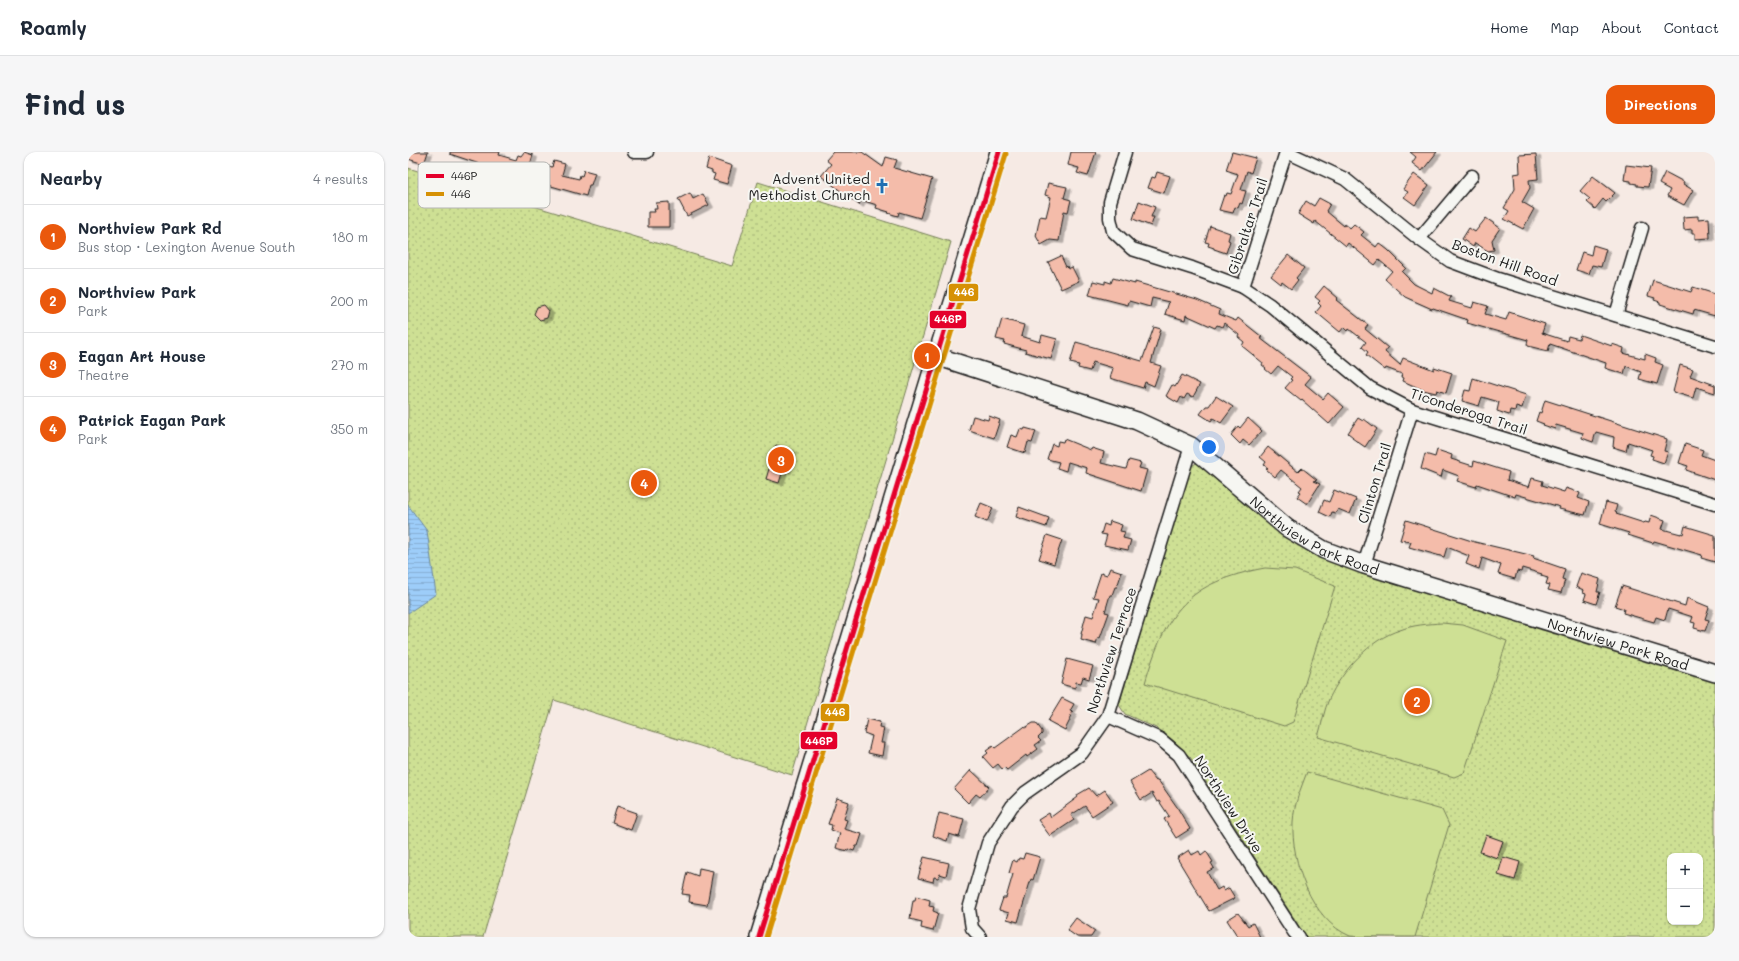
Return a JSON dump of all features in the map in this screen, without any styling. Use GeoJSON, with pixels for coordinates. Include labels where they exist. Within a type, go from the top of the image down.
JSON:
{"type":"FeatureCollection","features":[{"type":"Feature","properties":{"kind":"street"},"geometry":{"type":"LineString","coordinates":[[634,152],[647,152]]}},
{"type":"Feature","properties":{"kind":"street"},"geometry":{"type":"LineString","coordinates":[[759,937],[999,152]]}},
{"type":"Feature","properties":{"kind":"street","name":"Ticonderoga Trail"},"geometry":{"type":"LineString","coordinates":[[1125,152],[1110,202],[1110,218],[1113,231],[1132,249],[1192,268],[1243,287],[1270,305],[1370,388],[1412,410],[1715,504]]}},
{"type":"Feature","properties":{"kind":"street","name":"Boston Hill Road"},"geometry":{"type":"LineString","coordinates":[[1287,152],[1345,179],[1419,239],[1450,261],[1498,278],[1715,346]]}},
{"type":"Feature","properties":{"kind":"street","name":"Gibraltar Trail"},"geometry":{"type":"LineString","coordinates":[[1243,287],[1287,152]]}},
{"type":"Feature","properties":{"kind":"street"},"geometry":{"type":"LineString","coordinates":[[1419,239],[1472,176]]}},
{"type":"Feature","properties":{"kind":"street"},"geometry":{"type":"LineString","coordinates":[[1616,315],[1642,228]]}},
{"type":"Feature","properties":{"kind":"street","name":"Northview Park Road"},"geometry":{"type":"LineString","coordinates":[[936,356],[1137,421],[1191,446],[1287,528],[1324,550],[1364,566],[1715,673]]}},
{"type":"Feature","properties":{"kind":"street","name":"Clinton Trail"},"geometry":{"type":"LineString","coordinates":[[1364,566],[1412,410]]}},
{"type":"Feature","properties":{"kind":"street","name":"Northview Terrace"},"geometry":{"type":"LineString","coordinates":[[980,937],[972,928],[969,909],[988,843],[1012,806],[1025,792],[1082,753],[1108,716],[1191,446]]}},
{"type":"Feature","properties":{"kind":"street","name":"Northview Drive"},"geometry":{"type":"LineString","coordinates":[[1108,716],[1160,739],[1179,755],[1294,932],[1300,937]]}},
{"type":"Feature","properties":{"kind":"green space"},"geometry":{"type":"Polygon","coordinates":[[[408,168],[418,171],[418,208],[540,208],[732,266],[758,182],[951,242],[792,775],[554,700],[483,937],[408,937],[408,168]]]}},
{"type":"Feature","properties":{"kind":"green space"},"geometry":{"type":"Polygon","coordinates":[[[1198,462],[1286,536],[1715,680],[1715,937],[1306,937],[1190,757],[1174,741],[1156,728],[1125,714],[1119,705],[1190,467],[1198,462]]]}},
{"type":"Feature","properties":{"kind":"green space"},"geometry":{"type":"Polygon","coordinates":[[[1265,568],[1295,570],[1335,586],[1293,722],[1284,726],[1145,683],[1162,637],[1172,619],[1184,604],[1199,592],[1217,582],[1239,574],[1265,568]]]}},
{"type":"Feature","properties":{"kind":"green space"},"geometry":{"type":"Polygon","coordinates":[[[1442,623],[1463,625],[1507,641],[1464,773],[1454,777],[1318,737],[1329,699],[1341,678],[1358,657],[1368,648],[1389,634],[1405,628],[1442,623]]]}},
{"type":"Feature","properties":{"kind":"green space"},"geometry":{"type":"Polygon","coordinates":[[[1307,772],[1442,810],[1449,825],[1415,937],[1350,936],[1336,928],[1324,917],[1314,903],[1306,888],[1300,871],[1293,837],[1295,809],[1307,772]]]}},
{"type":"Feature","properties":{"kind":"water"},"geometry":{"type":"Polygon","coordinates":[[[408,505],[427,531],[436,594],[408,613],[408,505]]]}},
{"type":"Feature","properties":{"kind":"building"},"geometry":{"type":"Polygon","coordinates":[[[408,152],[428,152],[425,162],[418,162],[408,159],[408,152]]]}},
{"type":"Feature","properties":{"kind":"building"},"geometry":{"type":"Polygon","coordinates":[[[450,152],[500,152],[499,155],[516,160],[518,155],[521,156],[524,152],[533,155],[531,162],[474,162],[450,154],[450,152]]]}},
{"type":"Feature","properties":{"kind":"building","name":"Advent United Methodist Church"},"geometry":{"type":"Polygon","coordinates":[[[833,152],[862,152],[883,167],[886,157],[897,160],[894,168],[932,179],[920,218],[899,212],[898,216],[888,213],[889,212],[876,208],[877,205],[861,200],[859,205],[821,176],[831,164],[826,160],[833,152]]]}},
{"type":"Feature","properties":{"kind":"building"},"geometry":{"type":"Polygon","coordinates":[[[1071,152],[1096,152],[1088,176],[1077,173],[1079,168],[1068,165],[1071,152]]]}},
{"type":"Feature","properties":{"kind":"building"},"geometry":{"type":"Polygon","coordinates":[[[1232,152],[1256,158],[1251,173],[1247,171],[1241,190],[1246,191],[1242,204],[1240,203],[1238,208],[1235,207],[1233,213],[1219,210],[1224,195],[1226,196],[1227,193],[1231,194],[1238,174],[1226,170],[1232,152]]]}},
{"type":"Feature","properties":{"kind":"building"},"geometry":{"type":"Polygon","coordinates":[[[1410,152],[1437,152],[1422,171],[1412,163],[1416,157],[1410,152]]]}},
{"type":"Feature","properties":{"kind":"building"},"geometry":{"type":"Polygon","coordinates":[[[1536,154],[1538,179],[1529,180],[1530,188],[1522,202],[1534,209],[1523,229],[1504,219],[1509,211],[1504,208],[1515,189],[1514,174],[1520,173],[1519,155],[1536,154]]]}},
{"type":"Feature","properties":{"kind":"building"},"geometry":{"type":"Polygon","coordinates":[[[709,158],[732,166],[727,184],[713,180],[715,174],[706,169],[709,158]]]}},
{"type":"Feature","properties":{"kind":"building"},"geometry":{"type":"Polygon","coordinates":[[[554,161],[565,164],[562,175],[579,179],[584,170],[595,173],[591,185],[589,185],[586,196],[550,186],[550,166],[552,167],[554,161]]]}},
{"type":"Feature","properties":{"kind":"building"},"geometry":{"type":"Polygon","coordinates":[[[1626,165],[1651,168],[1648,187],[1637,186],[1637,184],[1631,183],[1631,181],[1624,180],[1626,165]]]}},
{"type":"Feature","properties":{"kind":"building"},"geometry":{"type":"Polygon","coordinates":[[[1157,172],[1170,176],[1164,193],[1148,188],[1152,177],[1155,178],[1157,172]]]}},
{"type":"Feature","properties":{"kind":"building"},"geometry":{"type":"Polygon","coordinates":[[[1665,172],[1684,182],[1683,184],[1693,190],[1684,205],[1667,196],[1670,190],[1659,184],[1665,172]]]}},
{"type":"Feature","properties":{"kind":"building"},"geometry":{"type":"Polygon","coordinates":[[[1414,174],[1429,185],[1415,205],[1404,197],[1408,192],[1403,189],[1414,174]]]}},
{"type":"Feature","properties":{"kind":"building"},"geometry":{"type":"Polygon","coordinates":[[[1593,176],[1615,193],[1606,202],[1603,199],[1595,209],[1587,202],[1590,199],[1580,191],[1593,176]]]}},
{"type":"Feature","properties":{"kind":"building"},"geometry":{"type":"Polygon","coordinates":[[[1048,183],[1067,187],[1064,198],[1071,200],[1068,212],[1064,211],[1059,241],[1050,240],[1041,245],[1036,236],[1040,216],[1046,217],[1051,197],[1045,195],[1048,183]]]}},
{"type":"Feature","properties":{"kind":"building"},"geometry":{"type":"Polygon","coordinates":[[[690,193],[693,199],[703,194],[709,205],[687,216],[678,199],[690,193]]]}},
{"type":"Feature","properties":{"kind":"building"},"geometry":{"type":"Polygon","coordinates":[[[1319,198],[1330,204],[1326,211],[1344,226],[1345,224],[1350,228],[1354,224],[1364,232],[1361,235],[1376,247],[1379,243],[1388,250],[1406,268],[1402,272],[1414,284],[1432,293],[1434,288],[1451,297],[1449,301],[1472,308],[1474,302],[1488,306],[1485,314],[1506,320],[1509,312],[1545,324],[1542,333],[1567,341],[1568,336],[1579,339],[1580,335],[1612,346],[1612,344],[1624,348],[1623,353],[1645,359],[1645,354],[1656,358],[1655,362],[1663,365],[1657,384],[1639,379],[1641,372],[1626,366],[1624,374],[1605,368],[1606,363],[1550,344],[1548,351],[1528,346],[1528,340],[1467,323],[1468,320],[1433,308],[1432,309],[1405,297],[1385,279],[1392,271],[1379,260],[1375,265],[1348,243],[1346,246],[1315,221],[1314,224],[1298,214],[1306,201],[1314,206],[1319,198]]]}},
{"type":"Feature","properties":{"kind":"building"},"geometry":{"type":"Polygon","coordinates":[[[1139,201],[1155,207],[1151,217],[1154,217],[1151,226],[1133,219],[1139,201]]]}},
{"type":"Feature","properties":{"kind":"building"},"geometry":{"type":"Polygon","coordinates":[[[669,202],[669,227],[648,227],[648,212],[655,212],[654,209],[657,209],[656,203],[669,202]]]}},
{"type":"Feature","properties":{"kind":"building"},"geometry":{"type":"Polygon","coordinates":[[[1698,216],[1698,219],[1709,218],[1710,238],[1695,239],[1695,233],[1692,233],[1692,229],[1684,230],[1683,217],[1698,216]]]}},
{"type":"Feature","properties":{"kind":"building"},"geometry":{"type":"Polygon","coordinates":[[[1486,218],[1500,228],[1492,240],[1494,250],[1488,251],[1475,243],[1473,247],[1462,239],[1469,228],[1475,232],[1486,218]]]}},
{"type":"Feature","properties":{"kind":"building"},"geometry":{"type":"Polygon","coordinates":[[[1210,226],[1230,233],[1228,240],[1230,241],[1226,253],[1208,246],[1209,243],[1205,242],[1210,226]]]}},
{"type":"Feature","properties":{"kind":"building"},"geometry":{"type":"Polygon","coordinates":[[[1593,245],[1606,249],[1601,267],[1592,265],[1589,274],[1576,270],[1582,252],[1591,255],[1593,245]]]}},
{"type":"Feature","properties":{"kind":"building"},"geometry":{"type":"Polygon","coordinates":[[[1288,255],[1304,268],[1296,278],[1298,280],[1291,289],[1282,282],[1281,284],[1271,276],[1288,255]]]}},
{"type":"Feature","properties":{"kind":"building"},"geometry":{"type":"Polygon","coordinates":[[[1061,256],[1068,269],[1072,267],[1079,281],[1061,289],[1048,262],[1061,256]]]}},
{"type":"Feature","properties":{"kind":"building"},"geometry":{"type":"Polygon","coordinates":[[[1113,278],[1135,284],[1135,282],[1197,300],[1220,310],[1219,314],[1236,321],[1238,318],[1262,337],[1260,338],[1311,377],[1305,384],[1323,399],[1328,393],[1344,407],[1329,424],[1302,400],[1301,401],[1285,388],[1292,380],[1290,379],[1292,377],[1278,366],[1271,374],[1262,365],[1263,363],[1242,346],[1244,342],[1238,337],[1239,335],[1224,323],[1222,327],[1217,325],[1215,328],[1186,315],[1185,320],[1165,314],[1169,302],[1152,298],[1150,307],[1129,301],[1128,305],[1089,295],[1093,281],[1105,284],[1105,281],[1111,283],[1113,278]]]}},
{"type":"Feature","properties":{"kind":"building"},"geometry":{"type":"Polygon","coordinates":[[[1653,280],[1691,292],[1693,287],[1715,294],[1715,316],[1694,310],[1693,314],[1660,304],[1660,302],[1654,300],[1655,298],[1648,296],[1653,280]]]}},
{"type":"Feature","properties":{"kind":"building"},"geometry":{"type":"Polygon","coordinates":[[[1324,286],[1338,298],[1336,300],[1368,325],[1365,329],[1388,348],[1385,352],[1400,365],[1403,358],[1434,370],[1434,367],[1452,373],[1446,393],[1437,390],[1436,393],[1423,390],[1403,381],[1404,378],[1401,377],[1402,374],[1386,368],[1385,370],[1366,355],[1368,352],[1362,347],[1366,342],[1344,327],[1340,332],[1316,312],[1321,306],[1318,303],[1320,301],[1315,297],[1324,286]]]}},
{"type":"Feature","properties":{"kind":"building"},"geometry":{"type":"Polygon","coordinates":[[[544,305],[549,311],[547,318],[540,320],[534,314],[537,307],[544,305]]]}},
{"type":"Feature","properties":{"kind":"building"},"geometry":{"type":"Polygon","coordinates":[[[1002,319],[1024,325],[1021,336],[1040,342],[1042,335],[1057,339],[1051,359],[1025,352],[1026,350],[1004,344],[1005,341],[996,339],[1002,319]]]}},
{"type":"Feature","properties":{"kind":"building"},"geometry":{"type":"Polygon","coordinates":[[[1154,327],[1161,329],[1151,363],[1161,366],[1154,386],[1145,382],[1143,388],[1110,378],[1113,368],[1093,362],[1090,371],[1078,368],[1079,365],[1070,363],[1076,342],[1142,361],[1154,327]]]}},
{"type":"Feature","properties":{"kind":"building"},"geometry":{"type":"Polygon","coordinates":[[[1680,365],[1693,369],[1690,376],[1715,385],[1715,393],[1696,387],[1693,398],[1673,392],[1680,365]]]}},
{"type":"Feature","properties":{"kind":"building"},"geometry":{"type":"Polygon","coordinates":[[[1182,375],[1200,384],[1193,397],[1187,394],[1184,399],[1181,397],[1178,403],[1166,396],[1172,385],[1175,387],[1182,375]]]}},
{"type":"Feature","properties":{"kind":"building"},"geometry":{"type":"Polygon","coordinates":[[[1473,378],[1526,395],[1522,408],[1516,406],[1515,411],[1510,410],[1509,415],[1497,411],[1499,402],[1482,397],[1479,406],[1462,401],[1465,390],[1470,391],[1473,378]]]}},
{"type":"Feature","properties":{"kind":"building"},"geometry":{"type":"Polygon","coordinates":[[[1216,396],[1233,407],[1221,423],[1213,418],[1211,421],[1200,414],[1206,406],[1209,406],[1216,396]]]}},
{"type":"Feature","properties":{"kind":"building"},"geometry":{"type":"Polygon","coordinates":[[[1545,400],[1667,439],[1664,451],[1668,452],[1664,463],[1652,459],[1653,456],[1650,455],[1652,450],[1628,442],[1626,451],[1613,447],[1614,437],[1596,432],[1593,442],[1582,438],[1583,433],[1556,425],[1555,429],[1543,425],[1544,424],[1536,421],[1539,412],[1541,413],[1545,400]]]}},
{"type":"Feature","properties":{"kind":"building"},"geometry":{"type":"Polygon","coordinates":[[[973,416],[988,420],[989,416],[1000,420],[994,438],[969,430],[973,416]]]}},
{"type":"Feature","properties":{"kind":"building"},"geometry":{"type":"Polygon","coordinates":[[[1248,418],[1262,431],[1249,445],[1243,440],[1240,444],[1231,435],[1238,426],[1240,428],[1248,418]]]}},
{"type":"Feature","properties":{"kind":"building"},"geometry":{"type":"Polygon","coordinates":[[[1358,418],[1363,421],[1364,419],[1377,429],[1365,447],[1352,438],[1353,437],[1348,433],[1358,418]]]}},
{"type":"Feature","properties":{"kind":"building"},"geometry":{"type":"Polygon","coordinates":[[[1025,428],[1036,431],[1032,443],[1028,442],[1025,453],[1007,447],[1011,435],[1017,437],[1020,429],[1024,430],[1025,428]]]}},
{"type":"Feature","properties":{"kind":"building"},"geometry":{"type":"Polygon","coordinates":[[[1064,439],[1091,450],[1092,448],[1104,452],[1101,463],[1126,469],[1129,460],[1141,463],[1139,468],[1147,470],[1141,491],[1086,473],[1087,468],[1068,462],[1066,471],[1057,468],[1059,462],[1047,459],[1052,444],[1057,446],[1058,441],[1063,442],[1064,439]]]}},
{"type":"Feature","properties":{"kind":"building"},"geometry":{"type":"Polygon","coordinates":[[[1685,444],[1703,450],[1701,455],[1715,460],[1715,480],[1686,470],[1688,466],[1679,463],[1685,444]]]}},
{"type":"Feature","properties":{"kind":"building"},"geometry":{"type":"Polygon","coordinates":[[[776,445],[792,450],[786,471],[783,470],[779,483],[766,479],[776,445]]]}},
{"type":"Feature","properties":{"kind":"building"},"geometry":{"type":"Polygon","coordinates":[[[1268,447],[1298,472],[1302,468],[1317,480],[1313,481],[1320,484],[1307,504],[1297,497],[1301,492],[1299,491],[1302,487],[1281,470],[1275,477],[1266,469],[1268,468],[1264,465],[1266,462],[1260,457],[1268,447]]]}},
{"type":"Feature","properties":{"kind":"building"},"geometry":{"type":"Polygon","coordinates":[[[1437,450],[1452,455],[1451,459],[1473,466],[1474,461],[1509,472],[1507,480],[1529,487],[1532,478],[1543,481],[1542,485],[1564,492],[1566,488],[1580,493],[1578,498],[1589,502],[1585,515],[1559,509],[1560,507],[1516,494],[1515,497],[1477,484],[1476,487],[1457,481],[1459,476],[1443,470],[1441,477],[1421,469],[1425,454],[1435,457],[1437,450]]]}},
{"type":"Feature","properties":{"kind":"building"},"geometry":{"type":"Polygon","coordinates":[[[1334,490],[1356,499],[1350,514],[1338,509],[1336,513],[1332,512],[1330,517],[1319,512],[1324,500],[1329,502],[1334,490]]]}},
{"type":"Feature","properties":{"kind":"building"},"geometry":{"type":"Polygon","coordinates":[[[1606,502],[1617,505],[1615,512],[1617,513],[1616,514],[1644,523],[1649,523],[1651,515],[1665,520],[1662,529],[1683,534],[1685,526],[1715,535],[1715,562],[1701,558],[1702,555],[1654,541],[1653,543],[1628,535],[1629,533],[1600,524],[1606,502]]]}},
{"type":"Feature","properties":{"kind":"building"},"geometry":{"type":"Polygon","coordinates":[[[981,503],[993,508],[987,522],[975,517],[981,503]]]}},
{"type":"Feature","properties":{"kind":"building"},"geometry":{"type":"Polygon","coordinates":[[[1019,507],[1049,518],[1046,527],[1016,517],[1019,507]]]}},
{"type":"Feature","properties":{"kind":"building"},"geometry":{"type":"Polygon","coordinates":[[[1406,520],[1475,542],[1534,556],[1533,558],[1565,569],[1562,579],[1565,580],[1561,593],[1548,590],[1550,585],[1546,584],[1548,578],[1541,576],[1542,574],[1522,568],[1521,572],[1517,571],[1515,579],[1498,574],[1501,565],[1482,558],[1479,569],[1466,564],[1469,556],[1447,547],[1444,557],[1409,547],[1411,542],[1400,540],[1406,520]]]}},
{"type":"Feature","properties":{"kind":"building"},"geometry":{"type":"Polygon","coordinates":[[[1110,521],[1122,525],[1120,531],[1125,532],[1123,538],[1131,540],[1128,550],[1104,545],[1107,535],[1101,534],[1104,524],[1109,526],[1110,521]]]}},
{"type":"Feature","properties":{"kind":"building"},"geometry":{"type":"Polygon","coordinates":[[[1047,535],[1062,540],[1054,564],[1039,559],[1047,535]]]}},
{"type":"Feature","properties":{"kind":"building"},"geometry":{"type":"Polygon","coordinates":[[[1110,568],[1122,572],[1117,587],[1115,587],[1112,595],[1110,595],[1105,612],[1109,613],[1100,638],[1098,637],[1096,644],[1081,640],[1086,615],[1093,617],[1099,598],[1093,597],[1101,573],[1107,575],[1110,568]]]}},
{"type":"Feature","properties":{"kind":"building"},"geometry":{"type":"Polygon","coordinates":[[[1581,573],[1600,579],[1597,592],[1600,592],[1596,604],[1584,600],[1586,594],[1583,593],[1584,590],[1576,587],[1581,573]]]}},
{"type":"Feature","properties":{"kind":"building"},"geometry":{"type":"Polygon","coordinates":[[[1622,586],[1685,606],[1687,598],[1709,607],[1705,619],[1709,620],[1705,631],[1694,628],[1695,623],[1691,622],[1693,617],[1668,609],[1665,620],[1656,617],[1654,622],[1623,613],[1624,609],[1615,606],[1622,586]]]}},
{"type":"Feature","properties":{"kind":"building"},"geometry":{"type":"Polygon","coordinates":[[[1067,659],[1093,666],[1089,679],[1083,677],[1081,683],[1076,682],[1075,688],[1061,684],[1067,659]]]}},
{"type":"Feature","properties":{"kind":"building"},"geometry":{"type":"Polygon","coordinates":[[[1062,698],[1074,704],[1070,711],[1073,712],[1065,730],[1048,721],[1062,698]]]}},
{"type":"Feature","properties":{"kind":"building"},"geometry":{"type":"Polygon","coordinates":[[[867,719],[880,722],[879,727],[884,728],[881,743],[884,743],[882,756],[868,753],[872,736],[864,733],[867,719]]]}},
{"type":"Feature","properties":{"kind":"building"},"geometry":{"type":"Polygon","coordinates":[[[1033,723],[1036,723],[1042,731],[1042,734],[1038,738],[1041,741],[1035,745],[1038,749],[1027,757],[1026,755],[1007,770],[1004,767],[1002,769],[998,764],[993,768],[983,757],[988,753],[986,751],[993,746],[995,748],[1024,727],[1025,728],[1033,723]]]}},
{"type":"Feature","properties":{"kind":"building"},"geometry":{"type":"Polygon","coordinates":[[[971,770],[989,787],[980,797],[976,794],[968,803],[954,789],[971,770]]]}},
{"type":"Feature","properties":{"kind":"building"},"geometry":{"type":"Polygon","coordinates":[[[1148,771],[1156,781],[1158,780],[1190,829],[1176,838],[1164,819],[1169,816],[1159,801],[1157,802],[1152,793],[1141,800],[1130,782],[1148,771]]]}},
{"type":"Feature","properties":{"kind":"building"},"geometry":{"type":"Polygon","coordinates":[[[1089,788],[1096,796],[1105,790],[1113,802],[1092,816],[1085,806],[1071,815],[1074,820],[1050,836],[1038,820],[1049,813],[1051,817],[1078,797],[1077,795],[1089,788]]]}},
{"type":"Feature","properties":{"kind":"building"},"geometry":{"type":"Polygon","coordinates":[[[837,798],[849,802],[844,819],[847,820],[844,829],[862,834],[858,846],[856,846],[854,851],[836,848],[840,833],[831,830],[832,825],[828,824],[837,798]]]}},
{"type":"Feature","properties":{"kind":"building"},"geometry":{"type":"Polygon","coordinates":[[[617,806],[637,813],[631,830],[612,823],[617,806]]]}},
{"type":"Feature","properties":{"kind":"building"},"geometry":{"type":"Polygon","coordinates":[[[939,813],[964,819],[959,837],[949,834],[947,841],[933,836],[939,813]]]}},
{"type":"Feature","properties":{"kind":"building"},"geometry":{"type":"Polygon","coordinates":[[[1486,835],[1503,841],[1497,858],[1480,852],[1486,835]]]}},
{"type":"Feature","properties":{"kind":"building"},"geometry":{"type":"Polygon","coordinates":[[[1189,850],[1192,855],[1199,851],[1201,855],[1206,851],[1213,862],[1211,863],[1214,868],[1207,872],[1217,890],[1222,887],[1224,891],[1229,888],[1235,898],[1209,911],[1177,858],[1189,850]]]}},
{"type":"Feature","properties":{"kind":"building"},"geometry":{"type":"Polygon","coordinates":[[[1025,853],[1040,857],[1033,880],[1031,879],[1018,922],[1007,919],[1009,913],[999,910],[1003,898],[1006,898],[1013,874],[1009,873],[1013,860],[1017,862],[1019,858],[1023,859],[1025,853]]]}},
{"type":"Feature","properties":{"kind":"building"},"geometry":{"type":"Polygon","coordinates":[[[924,857],[949,863],[946,876],[940,874],[938,878],[934,877],[933,882],[918,878],[924,857]]]}},
{"type":"Feature","properties":{"kind":"building"},"geometry":{"type":"Polygon","coordinates":[[[1503,857],[1520,862],[1515,880],[1498,875],[1503,857]]]}},
{"type":"Feature","properties":{"kind":"building"},"geometry":{"type":"Polygon","coordinates":[[[699,868],[713,871],[707,905],[689,902],[690,895],[682,894],[687,872],[698,876],[699,868]]]}},
{"type":"Feature","properties":{"kind":"building"},"geometry":{"type":"Polygon","coordinates":[[[916,896],[930,900],[929,906],[934,907],[933,911],[938,913],[933,931],[921,928],[922,922],[910,919],[913,900],[915,900],[916,896]]]}},
{"type":"Feature","properties":{"kind":"building"},"geometry":{"type":"Polygon","coordinates":[[[1238,913],[1248,926],[1253,923],[1260,937],[1238,937],[1227,920],[1238,913]]]}},
{"type":"Feature","properties":{"kind":"building"},"geometry":{"type":"Polygon","coordinates":[[[1076,918],[1095,931],[1091,937],[1077,937],[1067,930],[1076,918]]]}},
{"type":"Feature","properties":{"kind":"transit line","name":"446P"},"geometry":{"type":"LineString","coordinates":[[759,937],[999,152]]}},
{"type":"Feature","properties":{"kind":"transit line","name":"446"},"geometry":{"type":"LineString","coordinates":[[766,937],[1006,154]]}},
{"type":"Feature","properties":{"kind":"place","name":"Advent United Methodist Church"},"geometry":{"type":"Point","coordinates":[882,186]}},
{"type":"Feature","properties":{"kind":"place","name":"Northview Park Rd"},"geometry":{"type":"Point","coordinates":[927,356]}},
{"type":"Feature","properties":{"kind":"place","name":"Eagan Art House"},"geometry":{"type":"Point","coordinates":[781,460]}},
{"type":"Feature","properties":{"kind":"place","name":"Patrick Eagan Park"},"geometry":{"type":"Point","coordinates":[644,483]}},
{"type":"Feature","properties":{"kind":"place","name":"Northview Park"},"geometry":{"type":"Point","coordinates":[1417,701]}}]}
